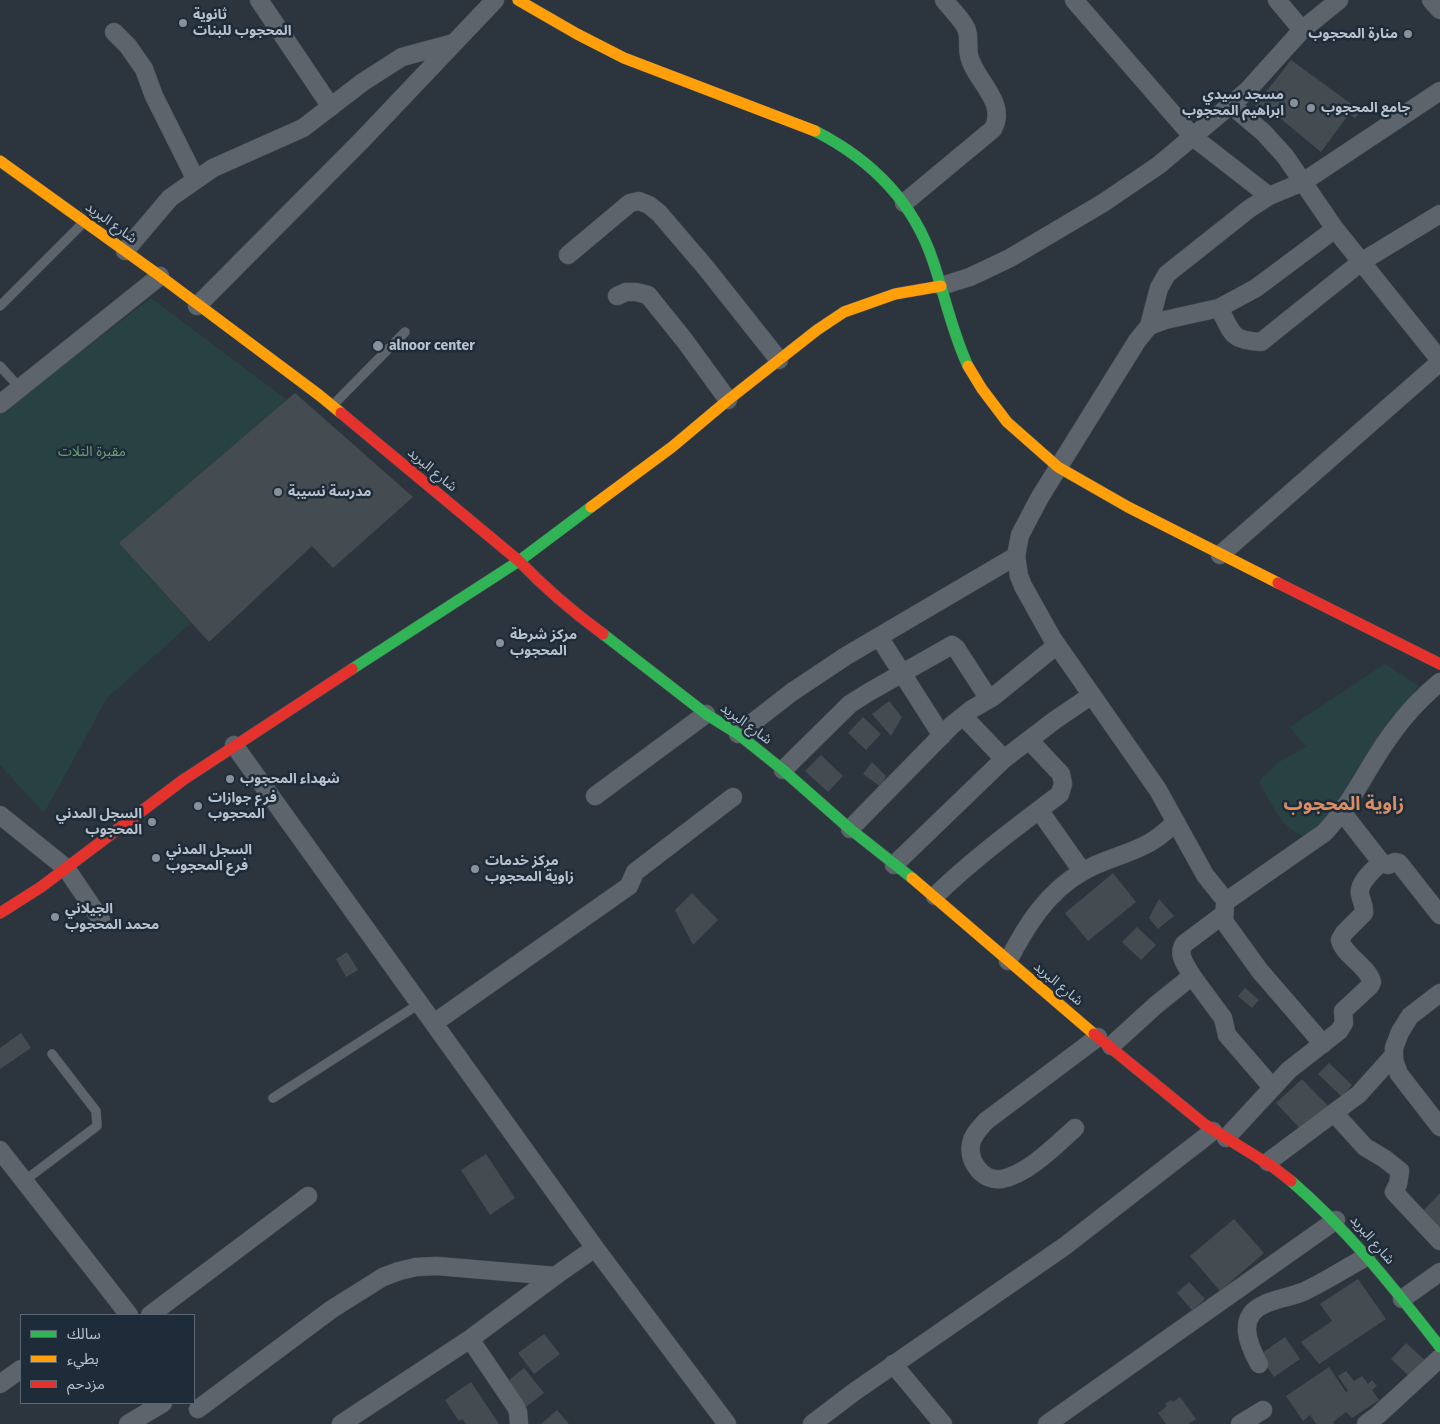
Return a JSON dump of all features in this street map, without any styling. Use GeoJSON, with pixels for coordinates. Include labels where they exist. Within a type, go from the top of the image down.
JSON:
{"type":"FeatureCollection","features":[{"type":"Feature","properties":{"kind":"street"},"geometry":{"type":"LineString","coordinates":[[258,0],[330,107]]}},
{"type":"Feature","properties":{"kind":"street"},"geometry":{"type":"LineString","coordinates":[[197,306],[364,139],[495,0]]}},
{"type":"Feature","properties":{"kind":"street"},"geometry":{"type":"LineString","coordinates":[[518,0],[576,34],[624,58],[816,131],[848,149],[881,177],[904,203],[926,241],[958,344],[969,368],[982,389],[1007,422],[1058,467],[1128,507],[1220,555],[1440,664]]}},
{"type":"Feature","properties":{"kind":"street"},"geometry":{"type":"LineString","coordinates":[[904,203],[993,129],[996,123],[998,111],[968,54],[966,28],[944,0]]}},
{"type":"Feature","properties":{"kind":"street"},"geometry":{"type":"LineString","coordinates":[[1074,0],[1193,137],[1269,196]]}},
{"type":"Feature","properties":{"kind":"street"},"geometry":{"type":"LineString","coordinates":[[1277,0],[1302,30]]}},
{"type":"Feature","properties":{"kind":"street"},"geometry":{"type":"LineString","coordinates":[[0,913],[41,887],[183,780],[234,745],[519,561],[672,447],[817,330],[844,312],[895,294],[941,286],[970,277],[1010,258],[1103,204],[1160,165],[1247,91],[1302,30],[1339,0]]}},
{"type":"Feature","properties":{"kind":"street"},"geometry":{"type":"LineString","coordinates":[[1431,0],[1440,10]]}},
{"type":"Feature","properties":{"kind":"street"},"geometry":{"type":"LineString","coordinates":[[114,32],[128,46],[144,69],[154,96],[196,180]]}},
{"type":"Feature","properties":{"kind":"street"},"geometry":{"type":"LineString","coordinates":[[125,251],[170,198],[213,168],[303,128],[363,82],[402,57],[455,42]]}},
{"type":"Feature","properties":{"kind":"street"},"geometry":{"type":"LineString","coordinates":[[1322,1044],[1260,971],[1226,924],[1224,906],[1158,790],[1057,645],[1023,586],[1019,576],[1016,556],[1020,535],[1025,524],[1058,467],[1137,341],[1149,326],[1160,288],[1167,274],[1249,209],[1269,196],[1304,182],[1440,91]]}},
{"type":"Feature","properties":{"kind":"street"},"geometry":{"type":"LineString","coordinates":[[1220,555],[1440,361],[1335,229],[1285,156],[1262,132],[1230,105]]}},
{"type":"Feature","properties":{"kind":"street","name":"شارع البريد"},"geometry":{"type":"LineString","coordinates":[[1,164],[160,276],[197,306],[332,406],[519,561],[534,577],[572,610],[706,714],[738,734],[783,770],[850,829],[935,896],[1008,962],[1151,1082],[1219,1134],[1268,1162],[1292,1180],[1336,1220],[1402,1298],[1440,1348]]}},
{"type":"Feature","properties":{"kind":"street"},"geometry":{"type":"LineString","coordinates":[[568,256],[630,203],[639,201],[649,205],[659,213],[706,268],[779,360]]}},
{"type":"Feature","properties":{"kind":"street"},"geometry":{"type":"LineString","coordinates":[[1219,308],[1234,336],[1244,341],[1261,342],[1361,262],[1438,220]]}},
{"type":"Feature","properties":{"kind":"street"},"geometry":{"type":"LineString","coordinates":[[1149,326],[1165,320],[1219,308],[1256,288],[1335,229]]}},
{"type":"Feature","properties":{"kind":"street"},"geometry":{"type":"LineString","coordinates":[[0,404],[160,276]]}},
{"type":"Feature","properties":{"kind":"street"},"geometry":{"type":"LineString","coordinates":[[617,296],[626,292],[648,295],[680,334],[728,400]]}},
{"type":"Feature","properties":{"kind":"street"},"geometry":{"type":"LineString","coordinates":[[738,734],[792,692],[846,656],[1016,556]]}},
{"type":"Feature","properties":{"kind":"street"},"geometry":{"type":"LineString","coordinates":[[879,637],[942,736]]}},
{"type":"Feature","properties":{"kind":"street"},"geometry":{"type":"LineString","coordinates":[[850,829],[963,716],[1021,676],[1057,645]]}},
{"type":"Feature","properties":{"kind":"street"},"geometry":{"type":"LineString","coordinates":[[783,770],[850,704],[947,647],[954,646],[989,699]]}},
{"type":"Feature","properties":{"kind":"street"},"geometry":{"type":"LineString","coordinates":[[1272,1087],[1227,1035],[1222,1018],[1192,976],[1180,950],[1228,900],[1324,833],[1342,812],[1393,731],[1440,682]]}},
{"type":"Feature","properties":{"kind":"street"},"geometry":{"type":"LineString","coordinates":[[894,865],[1004,760],[1055,720],[1092,696]]}},
{"type":"Feature","properties":{"kind":"street"},"geometry":{"type":"LineString","coordinates":[[595,796],[706,714]]}},
{"type":"Feature","properties":{"kind":"street"},"geometry":{"type":"LineString","coordinates":[[963,716],[1004,760]]}},
{"type":"Feature","properties":{"kind":"street"},"geometry":{"type":"LineString","coordinates":[[935,896],[950,881],[1002,838],[1060,794],[1063,789],[1061,774],[1029,740]]}},
{"type":"Feature","properties":{"kind":"street"},"geometry":{"type":"LineString","coordinates":[[234,745],[595,1248],[727,1424]]}},
{"type":"Feature","properties":{"kind":"street"},"geometry":{"type":"LineString","coordinates":[[434,1023],[629,886],[638,869],[733,797]]}},
{"type":"Feature","properties":{"kind":"street"},"geometry":{"type":"LineString","coordinates":[[1039,810],[1082,871]]}},
{"type":"Feature","properties":{"kind":"street"},"geometry":{"type":"LineString","coordinates":[[1342,812],[1381,862],[1388,865],[1395,862],[1400,863],[1440,915]]}},
{"type":"Feature","properties":{"kind":"street"},"geometry":{"type":"LineString","coordinates":[[0,815],[66,868],[101,920]]}},
{"type":"Feature","properties":{"kind":"street"},"geometry":{"type":"LineString","coordinates":[[1008,962],[1021,936],[1048,898],[1082,871],[1147,844],[1158,838],[1176,822]]}},
{"type":"Feature","properties":{"kind":"street"},"geometry":{"type":"LineString","coordinates":[[812,1424],[893,1364],[1065,1246],[1219,1134],[1272,1087],[1288,1070],[1342,1027],[1344,1023],[1343,1011],[1372,982],[1369,975],[1345,949],[1340,940],[1344,933],[1364,914],[1360,895],[1362,882],[1381,862]]}},
{"type":"Feature","properties":{"kind":"street"},"geometry":{"type":"LineString","coordinates":[[1076,1128],[1028,1167],[1002,1178],[991,1178],[982,1174],[973,1158],[971,1142],[986,1121],[1156,1005],[1192,976]]}},
{"type":"Feature","properties":{"kind":"street"},"geometry":{"type":"LineString","coordinates":[[1440,993],[1410,1016],[1400,1032],[1394,1048],[1396,1070],[1440,1127]]}},
{"type":"Feature","properties":{"kind":"street"},"geometry":{"type":"LineString","coordinates":[[1268,1162],[1359,1094],[1394,1056]]}},
{"type":"Feature","properties":{"kind":"street"},"geometry":{"type":"LineString","coordinates":[[1334,1113],[1365,1147],[1400,1171],[1398,1184],[1394,1192],[1440,1241]]}},
{"type":"Feature","properties":{"kind":"street"},"geometry":{"type":"LineString","coordinates":[[0,1150],[128,1314]]}},
{"type":"Feature","properties":{"kind":"street"},"geometry":{"type":"LineString","coordinates":[[151,1314],[308,1196]]}},
{"type":"Feature","properties":{"kind":"street"},"geometry":{"type":"LineString","coordinates":[[1047,1424],[1336,1220]]}},
{"type":"Feature","properties":{"kind":"street"},"geometry":{"type":"LineString","coordinates":[[341,1424],[470,1338],[595,1248]]}},
{"type":"Feature","properties":{"kind":"street"},"geometry":{"type":"LineString","coordinates":[[1259,1364],[1247,1340],[1249,1320],[1258,1308],[1265,1304],[1293,1297],[1366,1257]]}},
{"type":"Feature","properties":{"kind":"street"},"geometry":{"type":"LineString","coordinates":[[198,1411],[332,1309],[383,1277],[398,1271],[416,1267],[437,1266],[555,1276]]}},
{"type":"Feature","properties":{"kind":"street"},"geometry":{"type":"LineString","coordinates":[[1402,1298],[1440,1272]]}},
{"type":"Feature","properties":{"kind":"street"},"geometry":{"type":"LineString","coordinates":[[470,1338],[516,1407],[519,1424]]}},
{"type":"Feature","properties":{"kind":"street"},"geometry":{"type":"LineString","coordinates":[[1366,1424],[1378,1416],[1440,1358]]}},
{"type":"Feature","properties":{"kind":"street"},"geometry":{"type":"LineString","coordinates":[[893,1364],[943,1424]]}},
{"type":"Feature","properties":{"kind":"street"},"geometry":{"type":"LineString","coordinates":[[1,1380],[20,1370]]}},
{"type":"Feature","properties":{"kind":"street"},"geometry":{"type":"LineString","coordinates":[[128,1424],[161,1404]]}},
{"type":"Feature","properties":{"kind":"street"},"geometry":{"type":"LineString","coordinates":[[1240,1424],[1263,1410]]}},
{"type":"Feature","properties":{"kind":"lane"},"geometry":{"type":"LineString","coordinates":[[0,306],[84,222]]}},
{"type":"Feature","properties":{"kind":"lane"},"geometry":{"type":"LineString","coordinates":[[332,406],[405,332]]}},
{"type":"Feature","properties":{"kind":"lane"},"geometry":{"type":"LineString","coordinates":[[0,366],[20,388]]}},
{"type":"Feature","properties":{"kind":"lane"},"geometry":{"type":"LineString","coordinates":[[273,1098],[419,1004]]}},
{"type":"Feature","properties":{"kind":"lane"},"geometry":{"type":"LineString","coordinates":[[24,1181],[97,1126],[96,1111],[52,1054]]}},
{"type":"Feature","properties":{"kind":"green space","name":"مقبرة التلات"},"geometry":{"type":"Polygon","coordinates":[[[151,298],[287,400],[119,543],[191,623],[107,698],[44,813],[0,765],[0,413],[151,298]]]}},
{"type":"Feature","properties":{"kind":"green space"},"geometry":{"type":"Polygon","coordinates":[[[1385,664],[1419,686],[1368,752],[1344,805],[1308,837],[1299,834],[1284,823],[1259,782],[1277,763],[1306,747],[1290,727],[1385,664]]]}},
{"type":"Feature","properties":{"kind":"building","name":"جامع المحجوب"},"geometry":{"type":"Polygon","coordinates":[[[1291,60],[1361,111],[1355,118],[1349,114],[1321,152],[1264,105],[1260,110],[1255,106],[1291,60]]]}},
{"type":"Feature","properties":{"kind":"building","name":"مدرسة نسيبة"},"geometry":{"type":"Polygon","coordinates":[[[295,393],[413,497],[333,568],[312,546],[209,642],[119,543],[295,393]]]}},
{"type":"Feature","properties":{"kind":"building"},"geometry":{"type":"Polygon","coordinates":[[[889,701],[902,717],[891,736],[872,714],[889,701]]]}},
{"type":"Feature","properties":{"kind":"building"},"geometry":{"type":"Polygon","coordinates":[[[863,717],[881,734],[866,750],[848,733],[863,717]]]}},
{"type":"Feature","properties":{"kind":"building"},"geometry":{"type":"Polygon","coordinates":[[[821,755],[843,776],[828,792],[805,771],[821,755]]]}},
{"type":"Feature","properties":{"kind":"building"},"geometry":{"type":"Polygon","coordinates":[[[872,762],[886,776],[881,787],[863,774],[872,762]]]}},
{"type":"Feature","properties":{"kind":"building"},"geometry":{"type":"Polygon","coordinates":[[[1113,873],[1136,902],[1088,941],[1065,913],[1113,873]]]}},
{"type":"Feature","properties":{"kind":"building"},"geometry":{"type":"Polygon","coordinates":[[[692,893],[718,920],[693,945],[675,910],[692,893]]]}},
{"type":"Feature","properties":{"kind":"building"},"geometry":{"type":"Polygon","coordinates":[[[1159,899],[1174,916],[1158,929],[1149,918],[1159,899]]]}},
{"type":"Feature","properties":{"kind":"building"},"geometry":{"type":"Polygon","coordinates":[[[1137,927],[1156,945],[1141,960],[1122,942],[1137,927]]]}},
{"type":"Feature","properties":{"kind":"building"},"geometry":{"type":"Polygon","coordinates":[[[347,952],[358,970],[346,977],[336,959],[347,952]]]}},
{"type":"Feature","properties":{"kind":"building"},"geometry":{"type":"Polygon","coordinates":[[[1245,988],[1259,1000],[1252,1008],[1238,996],[1245,988]]]}},
{"type":"Feature","properties":{"kind":"building"},"geometry":{"type":"Polygon","coordinates":[[[21,1033],[31,1048],[0,1069],[0,1048],[21,1033]]]}},
{"type":"Feature","properties":{"kind":"building"},"geometry":{"type":"Polygon","coordinates":[[[1329,1063],[1352,1085],[1342,1097],[1318,1074],[1329,1063]]]}},
{"type":"Feature","properties":{"kind":"building"},"geometry":{"type":"Polygon","coordinates":[[[1302,1079],[1331,1109],[1305,1134],[1276,1103],[1302,1079]]]}},
{"type":"Feature","properties":{"kind":"building"},"geometry":{"type":"Polygon","coordinates":[[[486,1154],[515,1198],[490,1215],[461,1170],[486,1154]]]}},
{"type":"Feature","properties":{"kind":"building"},"geometry":{"type":"Polygon","coordinates":[[[1440,1193],[1440,1230],[1422,1212],[1440,1193]]]}},
{"type":"Feature","properties":{"kind":"building"},"geometry":{"type":"Polygon","coordinates":[[[1234,1219],[1264,1253],[1220,1291],[1190,1256],[1234,1219]]]}},
{"type":"Feature","properties":{"kind":"building"},"geometry":{"type":"Polygon","coordinates":[[[1358,1279],[1386,1319],[1319,1364],[1301,1342],[1332,1321],[1320,1304],[1358,1279]]]}},
{"type":"Feature","properties":{"kind":"building"},"geometry":{"type":"Polygon","coordinates":[[[1189,1282],[1205,1299],[1192,1310],[1177,1293],[1189,1282]]]}},
{"type":"Feature","properties":{"kind":"building"},"geometry":{"type":"Polygon","coordinates":[[[544,1334],[560,1354],[534,1374],[518,1353],[544,1334]]]}},
{"type":"Feature","properties":{"kind":"building"},"geometry":{"type":"Polygon","coordinates":[[[1285,1337],[1300,1359],[1274,1377],[1259,1355],[1285,1337]]]}},
{"type":"Feature","properties":{"kind":"building"},"geometry":{"type":"Polygon","coordinates":[[[1406,1343],[1428,1363],[1413,1380],[1391,1359],[1406,1343]]]}},
{"type":"Feature","properties":{"kind":"building"},"geometry":{"type":"Polygon","coordinates":[[[1329,1367],[1346,1392],[1348,1391],[1338,1376],[1346,1371],[1354,1381],[1362,1376],[1368,1384],[1372,1380],[1377,1386],[1372,1390],[1379,1400],[1352,1418],[1346,1412],[1333,1422],[1334,1424],[1316,1424],[1310,1415],[1303,1421],[1286,1396],[1329,1367]]]}},
{"type":"Feature","properties":{"kind":"building"},"geometry":{"type":"Polygon","coordinates":[[[524,1368],[544,1393],[523,1409],[504,1384],[524,1368]]]}},
{"type":"Feature","properties":{"kind":"building"},"geometry":{"type":"Polygon","coordinates":[[[471,1382],[499,1424],[466,1424],[462,1419],[459,1421],[445,1400],[471,1382]]]}},
{"type":"Feature","properties":{"kind":"building"},"geometry":{"type":"Polygon","coordinates":[[[1180,1397],[1196,1419],[1188,1424],[1166,1424],[1158,1413],[1167,1406],[1165,1404],[1171,1400],[1173,1402],[1180,1397]]]}},
{"type":"Feature","properties":{"kind":"building"},"geometry":{"type":"Polygon","coordinates":[[[557,1410],[569,1424],[541,1424],[557,1410]]]}},
{"type":"Feature","properties":{"kind":"traffic: fast"},"geometry":{"type":"LineString","coordinates":[[815,131],[835,142],[871,169],[887,184],[914,219],[933,261],[953,327],[968,366]]}},
{"type":"Feature","properties":{"kind":"traffic: fast"},"geometry":{"type":"LineString","coordinates":[[352,669],[519,561],[591,507]]}},
{"type":"Feature","properties":{"kind":"traffic: fast"},"geometry":{"type":"LineString","coordinates":[[603,634],[706,714],[738,734],[783,770],[850,829],[912,878]]}},
{"type":"Feature","properties":{"kind":"traffic: fast"},"geometry":{"type":"LineString","coordinates":[[1291,1181],[1332,1219],[1388,1281],[1440,1347]]}},
{"type":"Feature","properties":{"kind":"traffic: slow"},"geometry":{"type":"LineString","coordinates":[[518,0],[577,34],[624,58],[815,131]]}},
{"type":"Feature","properties":{"kind":"traffic: slow"},"geometry":{"type":"LineString","coordinates":[[0,161],[160,276],[341,413]]}},
{"type":"Feature","properties":{"kind":"traffic: slow"},"geometry":{"type":"LineString","coordinates":[[591,507],[672,447],[817,330],[844,312],[895,294],[941,286]]}},
{"type":"Feature","properties":{"kind":"traffic: slow"},"geometry":{"type":"LineString","coordinates":[[968,366],[982,389],[1007,422],[1058,467],[1128,507],[1278,583]]}},
{"type":"Feature","properties":{"kind":"traffic: slow"},"geometry":{"type":"LineString","coordinates":[[912,878],[1094,1034]]}},
{"type":"Feature","properties":{"kind":"traffic: jam"},"geometry":{"type":"LineString","coordinates":[[341,413],[519,561],[539,581],[603,634]]}},
{"type":"Feature","properties":{"kind":"traffic: jam"},"geometry":{"type":"LineString","coordinates":[[1278,583],[1440,664]]}},
{"type":"Feature","properties":{"kind":"traffic: jam"},"geometry":{"type":"LineString","coordinates":[[0,913],[41,887],[183,780],[352,669]]}},
{"type":"Feature","properties":{"kind":"traffic: jam"},"geometry":{"type":"LineString","coordinates":[[1094,1034],[1204,1124],[1273,1167],[1291,1181]]}},
{"type":"Feature","properties":{"kind":"place","name":"ثانوية المحجوب للبنات"},"geometry":{"type":"Point","coordinates":[183,23]}},
{"type":"Feature","properties":{"kind":"place","name":"منارة المحجوب"},"geometry":{"type":"Point","coordinates":[1408,34]}},
{"type":"Feature","properties":{"kind":"place","name":"مسجد سيدي ابراهيم المحجوب"},"geometry":{"type":"Point","coordinates":[1294,103]}},
{"type":"Feature","properties":{"kind":"place","name":"جامع المحجوب"},"geometry":{"type":"Point","coordinates":[1311,108]}},
{"type":"Feature","properties":{"kind":"place","name":"alnoor center"},"geometry":{"type":"Point","coordinates":[378,346]}},
{"type":"Feature","properties":{"kind":"place","name":"مدرسة نسيبة"},"geometry":{"type":"Point","coordinates":[278,492]}},
{"type":"Feature","properties":{"kind":"place","name":"مركز شرطة المحجوب"},"geometry":{"type":"Point","coordinates":[500,643]}},
{"type":"Feature","properties":{"kind":"place","name":"شهداء المحجوب"},"geometry":{"type":"Point","coordinates":[230,779]}},
{"type":"Feature","properties":{"kind":"place","name":"فرع جوازات المحجوب"},"geometry":{"type":"Point","coordinates":[198,806]}},
{"type":"Feature","properties":{"kind":"place","name":"السجل المدني المحجوب"},"geometry":{"type":"Point","coordinates":[152,822]}},
{"type":"Feature","properties":{"kind":"place","name":"السجل المدني فرع المحجوب"},"geometry":{"type":"Point","coordinates":[156,858]}},
{"type":"Feature","properties":{"kind":"place","name":"مركز خدمات زاوية المحجوب"},"geometry":{"type":"Point","coordinates":[475,869]}},
{"type":"Feature","properties":{"kind":"place","name":"الجيلاني محمد المحجوب"},"geometry":{"type":"Point","coordinates":[55,917]}},
{"type":"Feature","properties":{"kind":"district","name":"زاوية المحجوب"},"geometry":{"type":"Point","coordinates":[1344,805]}}]}
